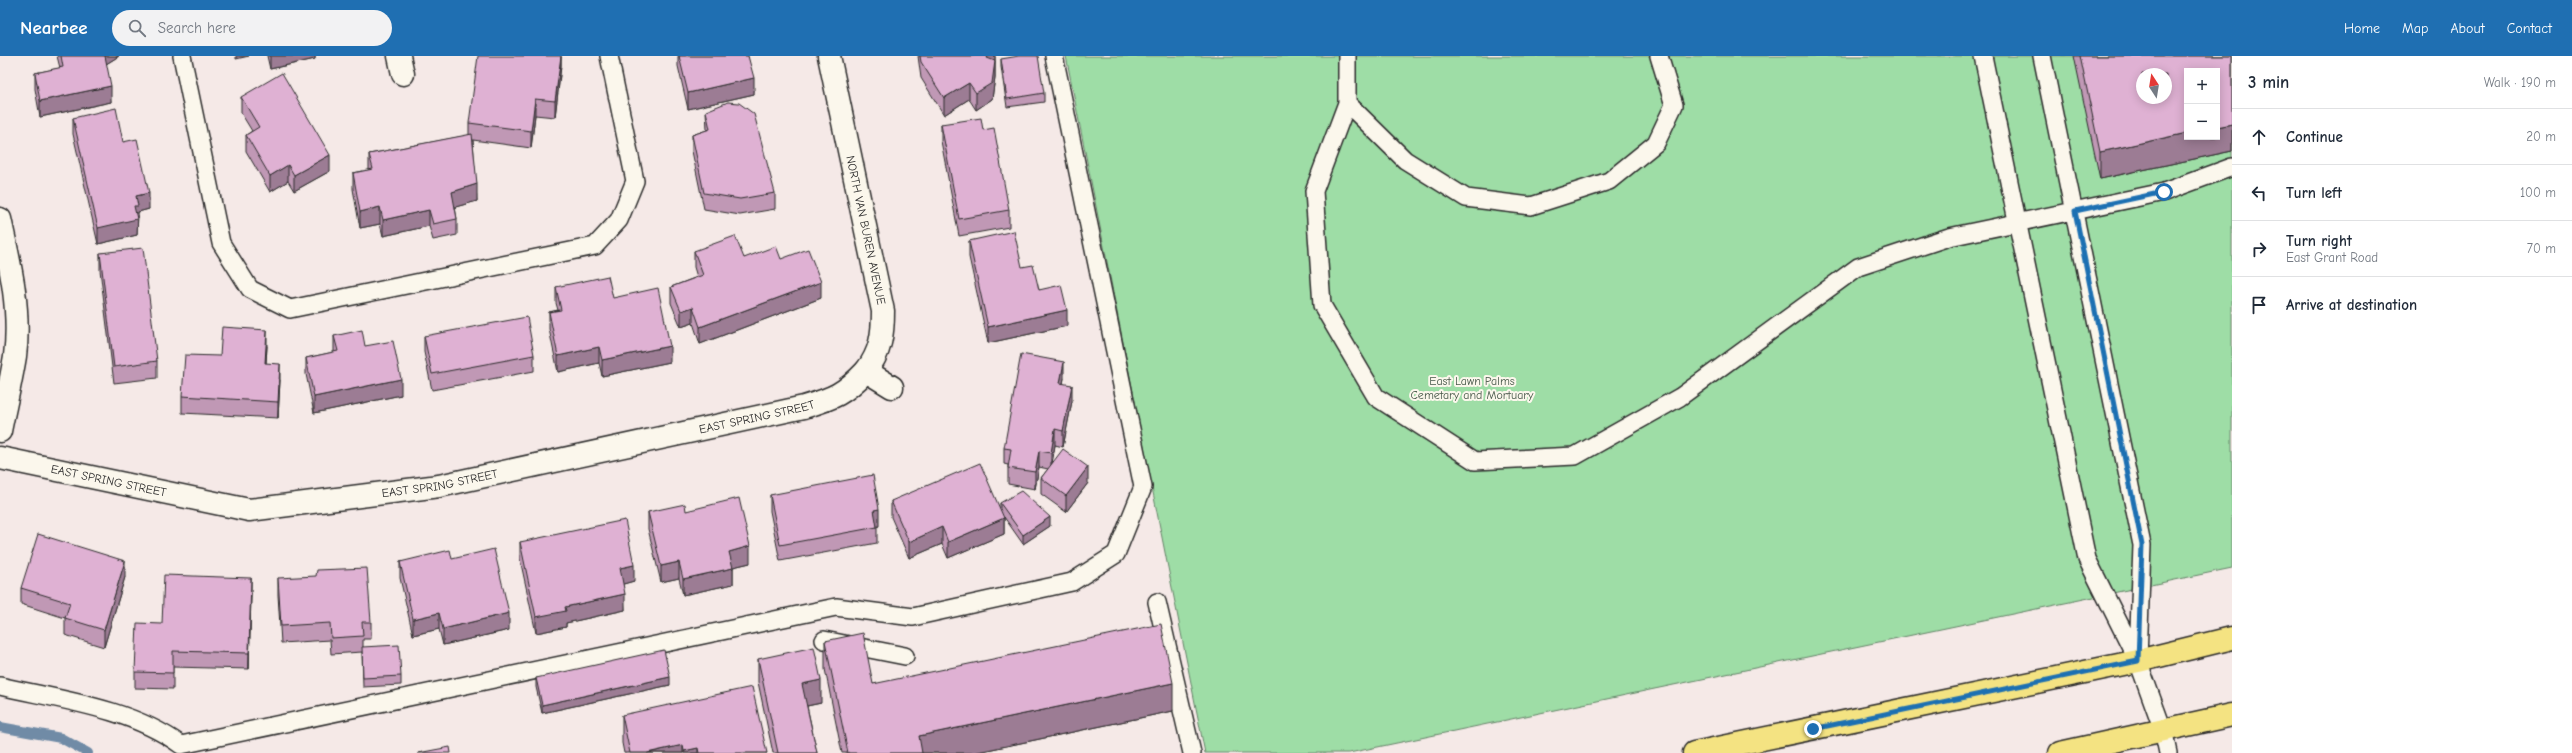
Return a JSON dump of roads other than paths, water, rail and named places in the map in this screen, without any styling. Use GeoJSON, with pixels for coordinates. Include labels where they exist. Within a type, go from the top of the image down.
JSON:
{"type":"FeatureCollection","features":[{"type":"Feature","properties":{"kind":"main road"},"geometry":{"type":"LineString","coordinates":[[1694,753],[2138,661],[2232,638]]}},
{"type":"Feature","properties":{"kind":"main road"},"geometry":{"type":"LineString","coordinates":[[2060,753],[2232,715]]}},
{"type":"Feature","properties":{"kind":"street","name":"NORTH VAN BUREN AVENUE"},"geometry":{"type":"LineString","coordinates":[[829,56],[883,311],[884,335],[872,363],[866,371]]}},
{"type":"Feature","properties":{"kind":"street"},"geometry":{"type":"LineString","coordinates":[[0,219],[15,295],[16,324],[15,356],[0,431]]}},
{"type":"Feature","properties":{"kind":"street"},"geometry":{"type":"LineString","coordinates":[[866,371],[892,387]]}},
{"type":"Feature","properties":{"kind":"street","name":"EAST SPRING STREET"},"geometry":{"type":"LineString","coordinates":[[0,458],[249,510],[439,486],[804,407],[834,398],[851,386],[866,371]]}},
{"type":"Feature","properties":{"kind":"lane"},"geometry":{"type":"LineString","coordinates":[[182,56],[221,243],[250,289],[290,309],[595,246],[619,220],[635,181],[609,56]]}},
{"type":"Feature","properties":{"kind":"lane"},"geometry":{"type":"LineString","coordinates":[[0,686],[94,707],[160,730],[181,745],[836,607],[912,617],[1072,582],[1116,554],[1143,487],[1054,56]]}},
{"type":"Feature","properties":{"kind":"lane"},"geometry":{"type":"LineString","coordinates":[[1347,56],[1347,103],[1314,192],[1322,305],[1376,397],[1475,461],[1575,456],[1680,397],[1858,267],[1950,237],[2164,192],[2232,167]]}},
{"type":"Feature","properties":{"kind":"lane"},"geometry":{"type":"LineString","coordinates":[[1347,103],[1405,160],[1466,198],[1531,206],[1609,181],[1656,143],[1674,105],[1659,56]]}},
{"type":"Feature","properties":{"kind":"lane"},"geometry":{"type":"LineString","coordinates":[[1983,56],[2087,559],[2138,661],[2163,730],[2168,753]]}},
{"type":"Feature","properties":{"kind":"lane"},"geometry":{"type":"LineString","coordinates":[[2042,56],[2075,211],[2142,545],[2138,661]]}},
{"type":"Feature","properties":{"kind":"lane"},"geometry":{"type":"LineString","coordinates":[[1157,602],[1192,753]]}},
{"type":"Feature","properties":{"kind":"lane"},"geometry":{"type":"LineString","coordinates":[[824,640],[905,656]]}},
{"type":"Feature","properties":{"kind":"waterway"},"geometry":{"type":"LineString","coordinates":[[0,727],[61,738],[88,753]]}},
{"type":"Feature","properties":{"kind":"park label","name":"East Lawn Palms Cemetary and Mortuary"},"geometry":{"type":"Point","coordinates":[1472,388]}}]}
